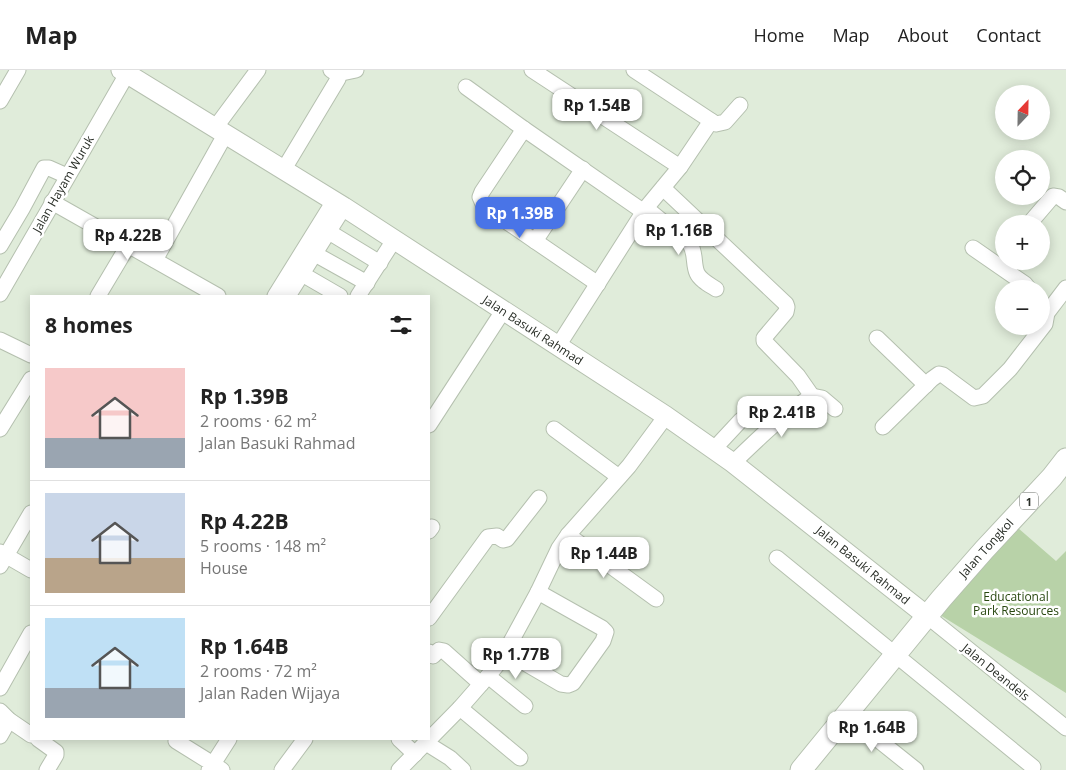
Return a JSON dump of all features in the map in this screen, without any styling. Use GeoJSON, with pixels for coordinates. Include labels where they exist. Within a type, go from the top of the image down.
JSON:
{"type":"FeatureCollection","features":[{"type":"Feature","properties":{"kind":"highway","name":"Jalan Tongkol"},"geometry":{"type":"LineString","coordinates":[[926,616],[987,546],[1052,477],[1066,459]]}},
{"type":"Feature","properties":{"kind":"highway","name":"1"},"geometry":{"type":"LineString","coordinates":[[801,770],[926,616]]}},
{"type":"Feature","properties":{"kind":"main road","name":"Jalan Basuki Rahmad"},"geometry":{"type":"LineString","coordinates":[[124,72],[284,169],[666,416],[782,500],[926,616]]}},
{"type":"Feature","properties":{"kind":"street"},"geometry":{"type":"LineString","coordinates":[[0,101],[18,70]]}},
{"type":"Feature","properties":{"kind":"street"},"geometry":{"type":"LineString","coordinates":[[155,260],[220,131],[258,70]]}},
{"type":"Feature","properties":{"kind":"street"},"geometry":{"type":"LineString","coordinates":[[284,169],[338,79],[334,72],[356,70]]}},
{"type":"Feature","properties":{"kind":"street"},"geometry":{"type":"LineString","coordinates":[[532,70],[680,167]]}},
{"type":"Feature","properties":{"kind":"street"},"geometry":{"type":"LineString","coordinates":[[634,70],[716,124],[725,122],[740,105]]}},
{"type":"Feature","properties":{"kind":"street","name":"Jalan Hayam Wuruk"},"geometry":{"type":"LineString","coordinates":[[0,294],[124,72]]}},
{"type":"Feature","properties":{"kind":"street"},"geometry":{"type":"LineString","coordinates":[[466,87],[524,129],[645,210],[690,244],[694,249],[697,274],[716,290]]}},
{"type":"Feature","properties":{"kind":"street"},"geometry":{"type":"LineString","coordinates":[[558,346],[645,210],[680,167],[710,121]]}},
{"type":"Feature","properties":{"kind":"street"},"geometry":{"type":"LineString","coordinates":[[524,129],[482,192],[480,197],[484,206],[598,284]]}},
{"type":"Feature","properties":{"kind":"street"},"geometry":{"type":"LineString","coordinates":[[0,246],[44,168],[50,168],[67,176]]}},
{"type":"Feature","properties":{"kind":"street"},"geometry":{"type":"LineString","coordinates":[[535,241],[583,169]]}},
{"type":"Feature","properties":{"kind":"street"},"geometry":{"type":"LineString","coordinates":[[663,188],[786,304],[786,312],[763,339],[798,376],[812,396]]}},
{"type":"Feature","properties":{"kind":"street"},"geometry":{"type":"LineString","coordinates":[[1036,215],[1052,196],[1059,197],[1066,202]]}},
{"type":"Feature","properties":{"kind":"street"},"geometry":{"type":"LineString","coordinates":[[52,202],[155,260],[193,290],[214,295]]}},
{"type":"Feature","properties":{"kind":"street"},"geometry":{"type":"LineString","coordinates":[[289,295],[330,232],[339,204]]}},
{"type":"Feature","properties":{"kind":"street"},"geometry":{"type":"LineString","coordinates":[[276,295],[339,204]]}},
{"type":"Feature","properties":{"kind":"street"},"geometry":{"type":"LineString","coordinates":[[330,232],[380,263]]}},
{"type":"Feature","properties":{"kind":"street"},"geometry":{"type":"LineString","coordinates":[[315,254],[362,290],[394,240]]}},
{"type":"Feature","properties":{"kind":"street"},"geometry":{"type":"LineString","coordinates":[[99,295],[129,244]]}},
{"type":"Feature","properties":{"kind":"street"},"geometry":{"type":"LineString","coordinates":[[973,248],[1020,280]]}},
{"type":"Feature","properties":{"kind":"street"},"geometry":{"type":"LineString","coordinates":[[302,274],[338,295]]}},
{"type":"Feature","properties":{"kind":"street"},"geometry":{"type":"LineString","coordinates":[[1050,308],[1066,288]]}},
{"type":"Feature","properties":{"kind":"street"},"geometry":{"type":"LineString","coordinates":[[430,423],[503,310]]}},
{"type":"Feature","properties":{"kind":"street"},"geometry":{"type":"LineString","coordinates":[[883,427],[936,376],[943,375],[974,398],[983,396],[1010,369],[1037,335]]}},
{"type":"Feature","properties":{"kind":"street"},"geometry":{"type":"LineString","coordinates":[[877,338],[926,386]]}},
{"type":"Feature","properties":{"kind":"street"},"geometry":{"type":"LineString","coordinates":[[0,340],[30,355]]}},
{"type":"Feature","properties":{"kind":"street"},"geometry":{"type":"LineString","coordinates":[[0,429],[30,381]]}},
{"type":"Feature","properties":{"kind":"street"},"geometry":{"type":"LineString","coordinates":[[733,463],[793,408],[812,396],[822,398],[835,409]]}},
{"type":"Feature","properties":{"kind":"street"},"geometry":{"type":"LineString","coordinates":[[430,739],[485,680],[506,652],[559,548],[568,535],[619,477],[666,416]]}},
{"type":"Feature","properties":{"kind":"street"},"geometry":{"type":"LineString","coordinates":[[714,449],[741,420]]}},
{"type":"Feature","properties":{"kind":"street"},"geometry":{"type":"LineString","coordinates":[[554,429],[619,477]]}},
{"type":"Feature","properties":{"kind":"street"},"geometry":{"type":"LineString","coordinates":[[430,617],[488,537],[497,536],[503,540],[507,538],[539,498]]}},
{"type":"Feature","properties":{"kind":"street"},"geometry":{"type":"LineString","coordinates":[[30,515],[2,558],[30,570]]}},
{"type":"Feature","properties":{"kind":"street"},"geometry":{"type":"LineString","coordinates":[[568,535],[656,598]]}},
{"type":"Feature","properties":{"kind":"street"},"geometry":{"type":"LineString","coordinates":[[777,558],[1033,767]]}},
{"type":"Feature","properties":{"kind":"street"},"geometry":{"type":"LineString","coordinates":[[506,652],[561,684],[568,685],[572,684],[603,642],[606,632],[602,628],[538,592]]}},
{"type":"Feature","properties":{"kind":"street","name":"Jalan Deandels"},"geometry":{"type":"LineString","coordinates":[[926,616],[1066,728]]}},
{"type":"Feature","properties":{"kind":"street"},"geometry":{"type":"LineString","coordinates":[[0,688],[30,635]]}},
{"type":"Feature","properties":{"kind":"street"},"geometry":{"type":"LineString","coordinates":[[430,656],[439,650],[444,651],[524,706]]}},
{"type":"Feature","properties":{"kind":"street"},"geometry":{"type":"LineString","coordinates":[[460,708],[520,758]]}},
{"type":"Feature","properties":{"kind":"street"},"geometry":{"type":"LineString","coordinates":[[846,714],[916,770]]}},
{"type":"Feature","properties":{"kind":"street"},"geometry":{"type":"LineString","coordinates":[[0,736],[5,716],[30,734]]}},
{"type":"Feature","properties":{"kind":"street"},"geometry":{"type":"LineString","coordinates":[[39,740],[56,752],[47,770]]}},
{"type":"Feature","properties":{"kind":"street"},"geometry":{"type":"LineString","coordinates":[[176,741],[214,768],[228,740]]}},
{"type":"Feature","properties":{"kind":"street"},"geometry":{"type":"LineString","coordinates":[[282,770],[304,740]]}},
{"type":"Feature","properties":{"kind":"street"},"geometry":{"type":"LineString","coordinates":[[401,740],[420,749],[450,758],[463,770]]}},
{"type":"Feature","properties":{"kind":"street"},"geometry":{"type":"LineString","coordinates":[[399,770],[429,740]]}},
{"type":"Feature","properties":{"kind":"green space","name":"Educational Park Resources"},"geometry":{"type":"Polygon","coordinates":[[[1018,528],[1056,561],[1066,551],[1066,693],[940,615],[1018,528]]]}}]}
